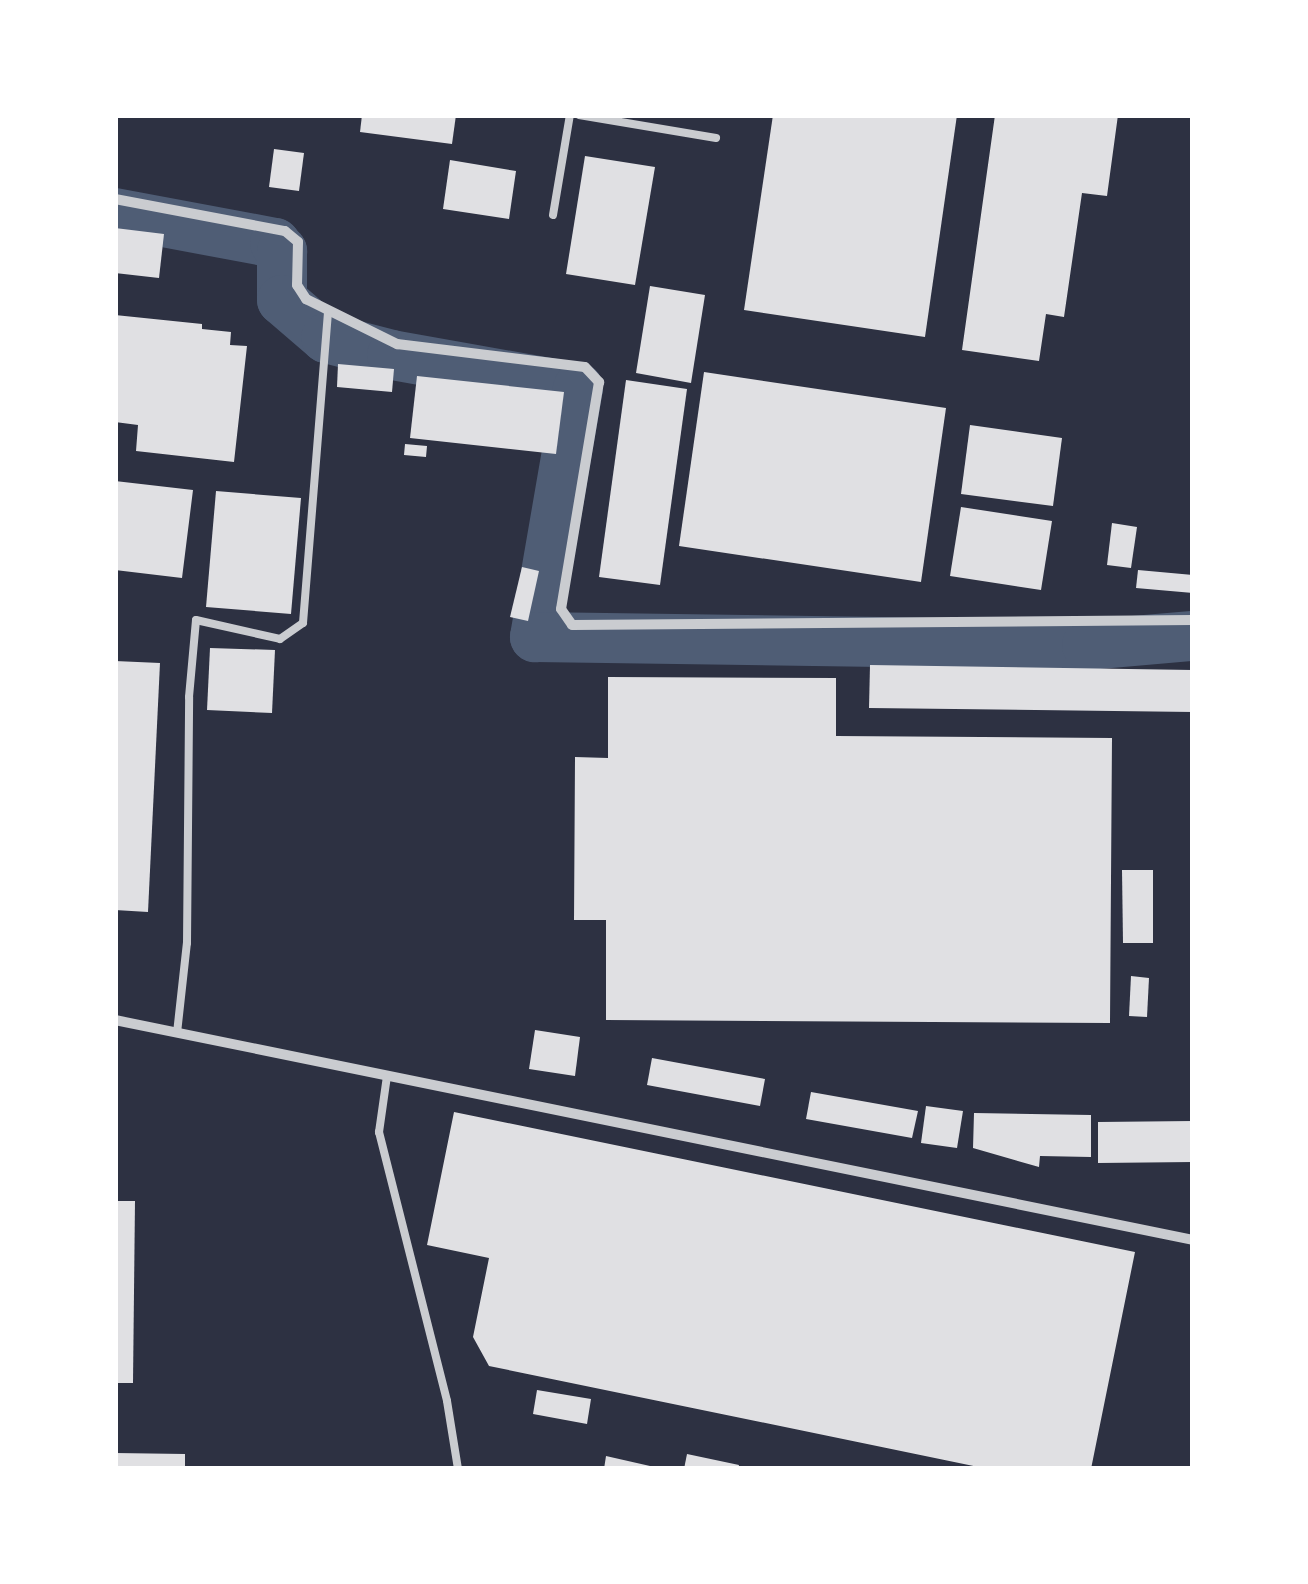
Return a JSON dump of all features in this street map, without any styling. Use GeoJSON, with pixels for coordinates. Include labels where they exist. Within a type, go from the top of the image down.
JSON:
{"type":"FeatureCollection","features":[{"type":"Feature","properties":{"kind":"street"},"geometry":{"type":"LineString","coordinates":[[115,199],[286,231],[298,242],[297,285],[306,299],[398,344],[585,367],[599,382],[561,608],[572,624],[1193,620]]}},
{"type":"Feature","properties":{"kind":"street"},"geometry":{"type":"LineString","coordinates":[[115,1020],[1193,1240]]}},
{"type":"Feature","properties":{"kind":"lane"},"geometry":{"type":"LineString","coordinates":[[553,215],[570,115]]}},
{"type":"Feature","properties":{"kind":"lane"},"geometry":{"type":"LineString","coordinates":[[579,115],[716,138]]}},
{"type":"Feature","properties":{"kind":"lane"},"geometry":{"type":"LineString","coordinates":[[177,1034],[187,943],[189,697],[196,620],[280,639],[303,623],[328,310]]}},
{"type":"Feature","properties":{"kind":"lane"},"geometry":{"type":"LineString","coordinates":[[386,1076],[378,1132],[447,1401],[458,1469]]}},
{"type":"Feature","properties":{"kind":"building"},"geometry":{"type":"Polygon","coordinates":[[[362,115],[456,115],[452,144],[360,132],[362,115]]]}},
{"type":"Feature","properties":{"kind":"building"},"geometry":{"type":"Polygon","coordinates":[[[773,115],[957,115],[925,337],[744,310],[773,115]]]}},
{"type":"Feature","properties":{"kind":"building"},"geometry":{"type":"Polygon","coordinates":[[[995,115],[1118,115],[1107,196],[1082,193],[1064,317],[1046,314],[1039,361],[962,350],[995,115]]]}},
{"type":"Feature","properties":{"kind":"building"},"geometry":{"type":"Polygon","coordinates":[[[274,149],[304,153],[299,191],[269,187],[274,149]]]}},
{"type":"Feature","properties":{"kind":"building"},"geometry":{"type":"Polygon","coordinates":[[[585,156],[655,167],[635,285],[566,274],[585,156]]]}},
{"type":"Feature","properties":{"kind":"building"},"geometry":{"type":"Polygon","coordinates":[[[450,160],[516,171],[509,219],[443,209],[450,160]]]}},
{"type":"Feature","properties":{"kind":"building"},"geometry":{"type":"Polygon","coordinates":[[[115,228],[164,234],[159,278],[115,273],[115,228]]]}},
{"type":"Feature","properties":{"kind":"building"},"geometry":{"type":"Polygon","coordinates":[[[650,286],[705,295],[691,383],[636,373],[650,286]]]}},
{"type":"Feature","properties":{"kind":"building"},"geometry":{"type":"Polygon","coordinates":[[[115,315],[202,324],[202,329],[231,332],[230,345],[247,346],[234,462],[136,451],[138,425],[115,422],[115,315]]]}},
{"type":"Feature","properties":{"kind":"building"},"geometry":{"type":"Polygon","coordinates":[[[338,364],[394,369],[392,392],[337,387],[338,364]]]}},
{"type":"Feature","properties":{"kind":"building"},"geometry":{"type":"Polygon","coordinates":[[[704,372],[946,408],[921,582],[679,546],[704,372]]]}},
{"type":"Feature","properties":{"kind":"building"},"geometry":{"type":"Polygon","coordinates":[[[417,376],[564,392],[556,454],[410,438],[417,376]]]}},
{"type":"Feature","properties":{"kind":"building"},"geometry":{"type":"Polygon","coordinates":[[[626,380],[687,389],[660,585],[599,577],[626,380]]]}},
{"type":"Feature","properties":{"kind":"building"},"geometry":{"type":"Polygon","coordinates":[[[970,425],[1062,438],[1053,506],[961,494],[970,425]]]}},
{"type":"Feature","properties":{"kind":"building"},"geometry":{"type":"Polygon","coordinates":[[[405,444],[427,446],[426,457],[404,455],[405,444]]]}},
{"type":"Feature","properties":{"kind":"building"},"geometry":{"type":"Polygon","coordinates":[[[115,481],[193,490],[182,578],[115,570],[115,481]]]}},
{"type":"Feature","properties":{"kind":"building"},"geometry":{"type":"Polygon","coordinates":[[[216,491],[301,498],[291,614],[206,607],[216,491]]]}},
{"type":"Feature","properties":{"kind":"building"},"geometry":{"type":"Polygon","coordinates":[[[961,507],[1052,521],[1041,590],[950,576],[961,507]]]}},
{"type":"Feature","properties":{"kind":"building"},"geometry":{"type":"Polygon","coordinates":[[[1112,523],[1137,527],[1131,568],[1107,565],[1112,523]]]}},
{"type":"Feature","properties":{"kind":"building"},"geometry":{"type":"Polygon","coordinates":[[[522,567],[539,571],[528,621],[510,617],[522,567]]]}},
{"type":"Feature","properties":{"kind":"building"},"geometry":{"type":"Polygon","coordinates":[[[1138,570],[1193,575],[1193,593],[1136,588],[1138,570]]]}},
{"type":"Feature","properties":{"kind":"building"},"geometry":{"type":"Polygon","coordinates":[[[210,648],[275,650],[272,713],[207,710],[210,648]]]}},
{"type":"Feature","properties":{"kind":"building"},"geometry":{"type":"Polygon","coordinates":[[[115,661],[160,663],[148,912],[115,910],[115,661]]]}},
{"type":"Feature","properties":{"kind":"building"},"geometry":{"type":"Polygon","coordinates":[[[870,665],[1193,670],[1193,712],[869,708],[870,665]]]}},
{"type":"Feature","properties":{"kind":"building"},"geometry":{"type":"Polygon","coordinates":[[[608,677],[836,678],[836,736],[1112,738],[1110,1023],[606,1020],[606,920],[574,920],[575,757],[608,758],[608,677]]]}},
{"type":"Feature","properties":{"kind":"building"},"geometry":{"type":"Polygon","coordinates":[[[1122,870],[1153,870],[1153,943],[1123,943],[1122,870]]]}},
{"type":"Feature","properties":{"kind":"building"},"geometry":{"type":"Polygon","coordinates":[[[1131,976],[1149,978],[1147,1017],[1129,1016],[1131,976]]]}},
{"type":"Feature","properties":{"kind":"building"},"geometry":{"type":"Polygon","coordinates":[[[535,1030],[580,1037],[575,1076],[529,1069],[535,1030]]]}},
{"type":"Feature","properties":{"kind":"building"},"geometry":{"type":"Polygon","coordinates":[[[652,1058],[765,1079],[760,1106],[647,1085],[652,1058]]]}},
{"type":"Feature","properties":{"kind":"building"},"geometry":{"type":"Polygon","coordinates":[[[811,1092],[918,1111],[912,1138],[806,1119],[811,1092]]]}},
{"type":"Feature","properties":{"kind":"building"},"geometry":{"type":"Polygon","coordinates":[[[926,1106],[963,1111],[957,1148],[921,1143],[926,1106]]]}},
{"type":"Feature","properties":{"kind":"building"},"geometry":{"type":"Polygon","coordinates":[[[454,1112],[1135,1252],[1091,1469],[988,1469],[489,1366],[473,1337],[489,1258],[427,1245],[454,1112]]]}},
{"type":"Feature","properties":{"kind":"building"},"geometry":{"type":"Polygon","coordinates":[[[974,1113],[1091,1115],[1091,1157],[1040,1156],[1039,1167],[973,1148],[974,1113]]]}},
{"type":"Feature","properties":{"kind":"building"},"geometry":{"type":"Polygon","coordinates":[[[1193,1121],[1193,1162],[1098,1163],[1098,1122],[1193,1121]]]}},
{"type":"Feature","properties":{"kind":"building"},"geometry":{"type":"Polygon","coordinates":[[[115,1201],[135,1201],[133,1383],[115,1383],[115,1201]]]}},
{"type":"Feature","properties":{"kind":"building"},"geometry":{"type":"Polygon","coordinates":[[[537,1390],[591,1399],[587,1424],[533,1414],[537,1390]]]}},
{"type":"Feature","properties":{"kind":"building"},"geometry":{"type":"Polygon","coordinates":[[[115,1453],[185,1454],[185,1469],[115,1469],[115,1453]]]}},
{"type":"Feature","properties":{"kind":"building"},"geometry":{"type":"Polygon","coordinates":[[[687,1454],[739,1465],[738,1469],[684,1469],[687,1454]]]}},
{"type":"Feature","properties":{"kind":"building"},"geometry":{"type":"Polygon","coordinates":[[[606,1456],[650,1466],[604,1469],[606,1456]]]}},
{"type":"Feature","properties":{"kind":"waterway"},"geometry":{"type":"LineString","coordinates":[[115,213],[275,243],[282,251],[282,300],[326,338],[392,355],[578,388],[535,637],[1087,645],[1193,636]]}}]}
